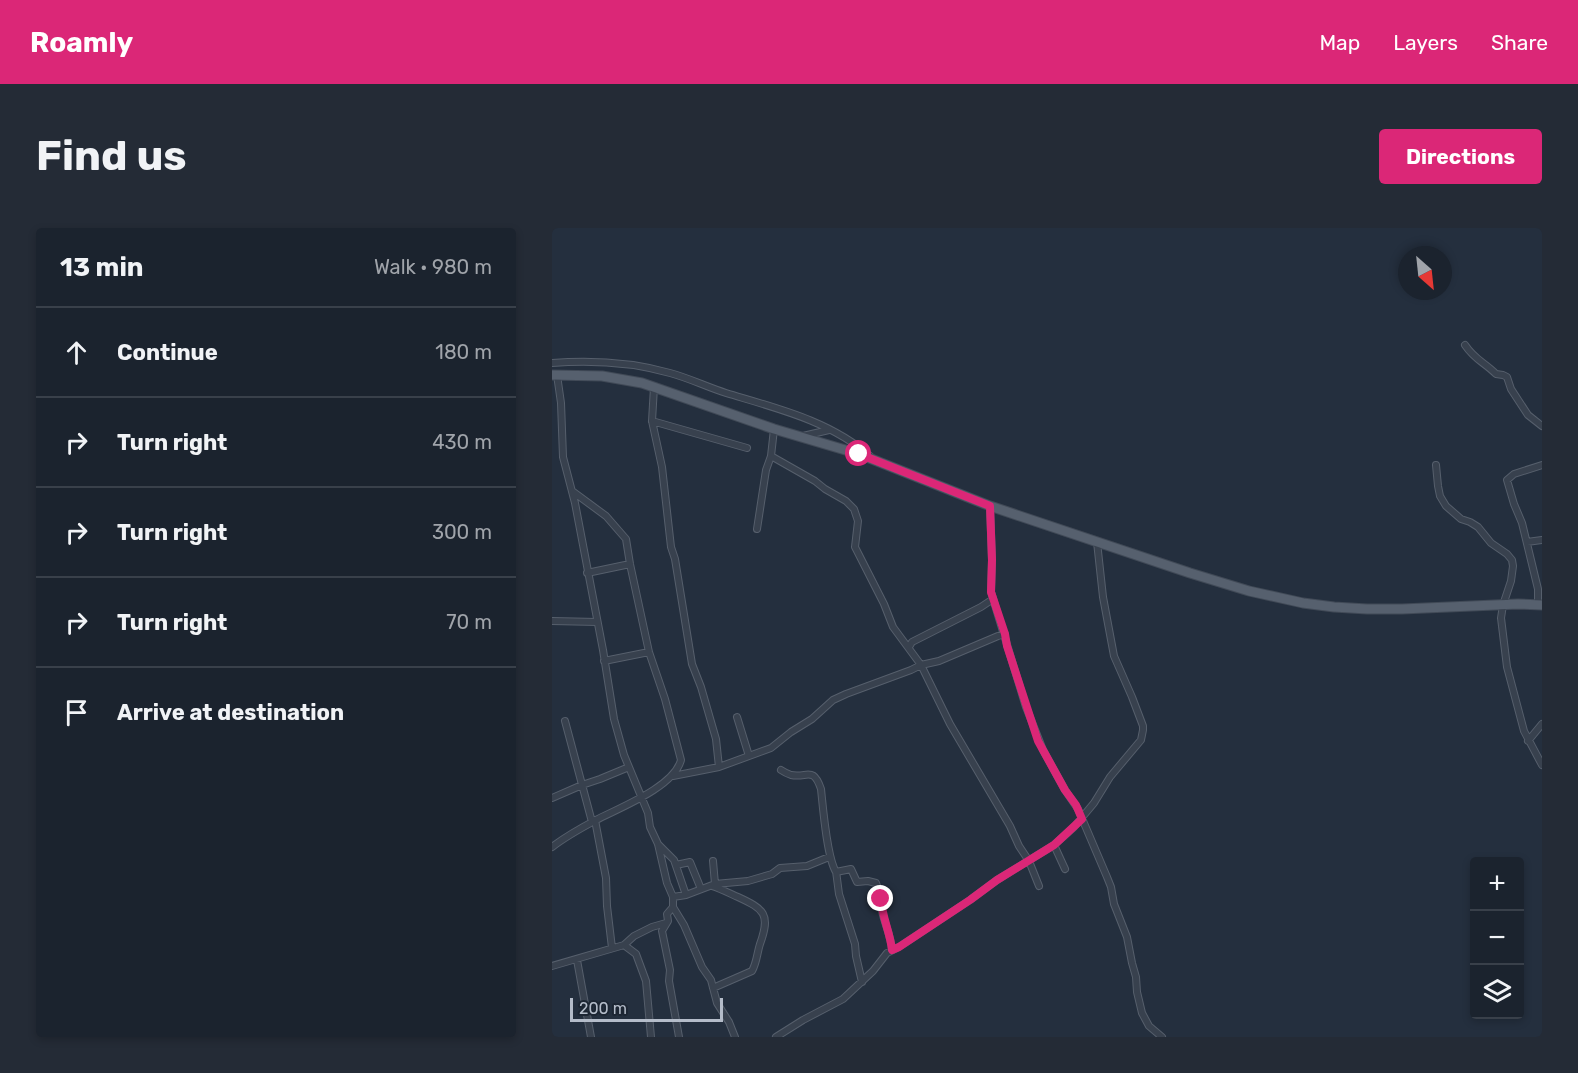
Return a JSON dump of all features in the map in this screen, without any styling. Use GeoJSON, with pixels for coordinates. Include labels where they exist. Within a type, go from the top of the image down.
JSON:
{"type":"FeatureCollection","features":[{"type":"Feature","properties":{"kind":"main road"},"geometry":{"type":"LineString","coordinates":[[555,375],[602,376],[654,387],[774,429],[859,454],[990,506],[1249,591],[1303,603],[1334,607],[1402,609],[1540,605]]}},
{"type":"Feature","properties":{"kind":"street"},"geometry":{"type":"LineString","coordinates":[[1465,345],[1477,360],[1487,365],[1496,374],[1507,377],[1511,389],[1525,411],[1542,426]]}},
{"type":"Feature","properties":{"kind":"street"},"geometry":{"type":"LineString","coordinates":[[552,363],[608,362],[669,373],[713,389],[773,406],[815,422],[852,441],[876,461]]}},
{"type":"Feature","properties":{"kind":"street"},"geometry":{"type":"LineString","coordinates":[[555,375],[561,403],[563,457],[597,622],[614,719],[629,767],[648,813],[650,827],[658,844],[667,883],[673,897],[673,907],[684,925],[702,967],[711,980],[717,1003],[735,1037]]}},
{"type":"Feature","properties":{"kind":"street"},"geometry":{"type":"LineString","coordinates":[[654,387],[652,421],[660,455],[671,547],[675,559],[692,664],[716,739],[718,767]]}},
{"type":"Feature","properties":{"kind":"street"},"geometry":{"type":"LineString","coordinates":[[652,421],[747,448]]}},
{"type":"Feature","properties":{"kind":"street"},"geometry":{"type":"LineString","coordinates":[[757,529],[774,429]]}},
{"type":"Feature","properties":{"kind":"street"},"geometry":{"type":"LineString","coordinates":[[797,436],[829,430]]}},
{"type":"Feature","properties":{"kind":"street"},"geometry":{"type":"LineString","coordinates":[[771,456],[852,505],[858,521],[855,548],[884,604],[893,627],[921,665],[950,724],[1029,861],[1039,886]]}},
{"type":"Feature","properties":{"kind":"street"},"geometry":{"type":"LineString","coordinates":[[1436,465],[1440,496],[1446,506],[1461,519],[1478,527],[1491,543],[1512,560],[1513,566],[1501,620],[1507,667],[1524,731],[1542,765]]}},
{"type":"Feature","properties":{"kind":"street"},"geometry":{"type":"LineString","coordinates":[[1540,605],[1527,542],[1508,480],[1514,474],[1542,465]]}},
{"type":"Feature","properties":{"kind":"street"},"geometry":{"type":"LineString","coordinates":[[552,847],[593,821],[660,786],[676,772],[680,766],[681,756],[649,652],[627,542],[606,516],[571,491]]}},
{"type":"Feature","properties":{"kind":"street"},"geometry":{"type":"LineString","coordinates":[[990,506],[991,592],[1007,646],[1038,741],[1065,790],[1076,805],[1111,887],[1114,904],[1125,932],[1137,977],[1137,992],[1142,1013],[1149,1026],[1162,1037]]}},
{"type":"Feature","properties":{"kind":"street"},"geometry":{"type":"LineString","coordinates":[[1527,542],[1542,540]]}},
{"type":"Feature","properties":{"kind":"street"},"geometry":{"type":"LineString","coordinates":[[776,1037],[802,1020],[843,999],[873,971],[887,953],[1054,845],[1082,819],[1110,777],[1141,740],[1143,730],[1114,656],[1103,597],[1097,542]]}},
{"type":"Feature","properties":{"kind":"street"},"geometry":{"type":"LineString","coordinates":[[587,573],[630,564]]}},
{"type":"Feature","properties":{"kind":"street"},"geometry":{"type":"LineString","coordinates":[[909,647],[912,642],[993,599]]}},
{"type":"Feature","properties":{"kind":"street"},"geometry":{"type":"LineString","coordinates":[[552,621],[597,622]]}},
{"type":"Feature","properties":{"kind":"street"},"geometry":{"type":"LineString","coordinates":[[670,776],[718,767],[771,748],[812,719],[833,700],[1005,634]]}},
{"type":"Feature","properties":{"kind":"street"},"geometry":{"type":"LineString","coordinates":[[604,661],[649,652]]}},
{"type":"Feature","properties":{"kind":"street"},"geometry":{"type":"LineString","coordinates":[[737,717],[749,756]]}},
{"type":"Feature","properties":{"kind":"street"},"geometry":{"type":"LineString","coordinates":[[565,721],[593,821],[606,878],[612,948]]}},
{"type":"Feature","properties":{"kind":"street"},"geometry":{"type":"LineString","coordinates":[[1528,741],[1542,724]]}},
{"type":"Feature","properties":{"kind":"street"},"geometry":{"type":"LineString","coordinates":[[552,798],[629,767]]}},
{"type":"Feature","properties":{"kind":"street"},"geometry":{"type":"LineString","coordinates":[[782,770],[792,775],[809,774],[815,777],[821,789],[829,857],[836,871],[839,897],[855,944],[862,982]]}},
{"type":"Feature","properties":{"kind":"street"},"geometry":{"type":"LineString","coordinates":[[658,844],[676,865],[686,895]]}},
{"type":"Feature","properties":{"kind":"street"},"geometry":{"type":"LineString","coordinates":[[1054,845],[1065,869]]}},
{"type":"Feature","properties":{"kind":"street"},"geometry":{"type":"LineString","coordinates":[[673,897],[686,895],[713,885],[748,881],[772,874],[780,868],[807,866],[829,857]]}},
{"type":"Feature","properties":{"kind":"street"},"geometry":{"type":"LineString","coordinates":[[676,865],[690,861],[701,889]]}},
{"type":"Feature","properties":{"kind":"street"},"geometry":{"type":"LineString","coordinates":[[713,861],[713,885]]}},
{"type":"Feature","properties":{"kind":"street"},"geometry":{"type":"LineString","coordinates":[[836,871],[850,869],[857,882],[876,883],[891,938],[892,950]]}},
{"type":"Feature","properties":{"kind":"street"},"geometry":{"type":"LineString","coordinates":[[713,885],[758,907],[764,916],[766,925],[759,945],[759,956],[752,970],[713,988]]}},
{"type":"Feature","properties":{"kind":"street"},"geometry":{"type":"LineString","coordinates":[[673,907],[667,914],[667,923],[662,931],[679,1037]]}},
{"type":"Feature","properties":{"kind":"street"},"geometry":{"type":"LineString","coordinates":[[552,966],[624,945],[634,936],[667,923]]}},
{"type":"Feature","properties":{"kind":"street"},"geometry":{"type":"LineString","coordinates":[[624,945],[636,954],[646,981],[651,1037]]}},
{"type":"Feature","properties":{"kind":"street"},"geometry":{"type":"LineString","coordinates":[[577,960],[591,1037]]}},
{"type":"Feature","properties":{"kind":"route"},"geometry":{"type":"LineString","coordinates":[[859,454],[990,506],[991,592],[1038,741],[1082,819],[1054,845],[892,950],[881,899]]}}]}
